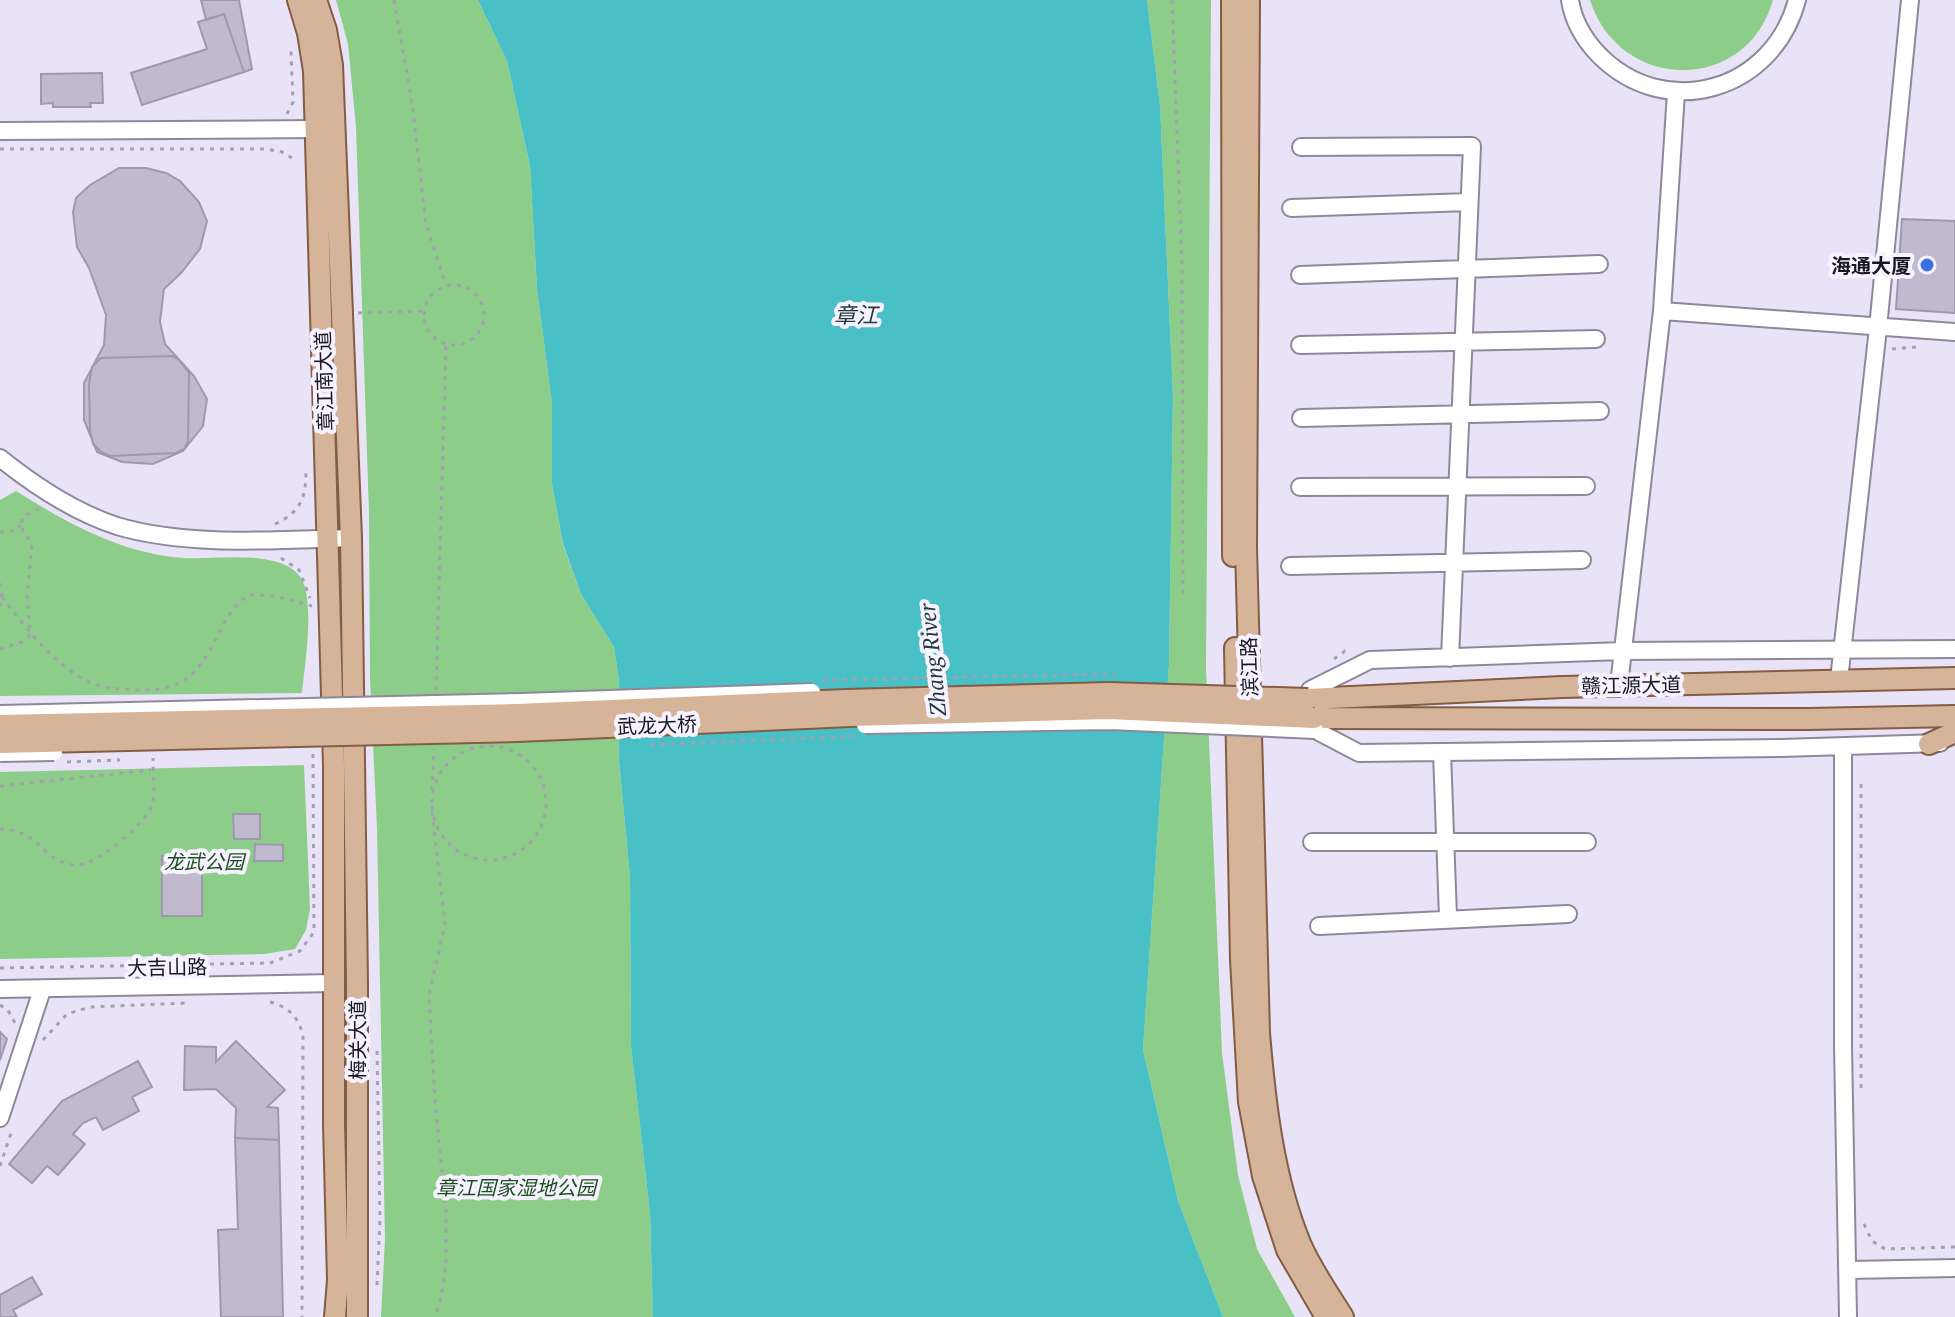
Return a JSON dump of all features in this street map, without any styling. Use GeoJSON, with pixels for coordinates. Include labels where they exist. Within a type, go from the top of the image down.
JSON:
{"type":"FeatureCollection","features":[{"type":"Feature","properties":{"kind":"main road","name":"章江南大道"},"geometry":{"type":"LineString","coordinates":[[298,0],[308,33],[314,71],[337,760]]}},
{"type":"Feature","properties":{"kind":"main road","name":"章江南大道"},"geometry":{"type":"LineString","coordinates":[[316,0],[326,30],[332,65],[351,538],[337,760]]}},
{"type":"Feature","properties":{"kind":"main road","name":"滨江路"},"geometry":{"type":"LineString","coordinates":[[1232,0],[1232,537],[1241,960],[1249,1102],[1263,1176],[1287,1250],[1326,1317]]}},
{"type":"Feature","properties":{"kind":"main road","name":"滨江路"},"geometry":{"type":"LineString","coordinates":[[1249,0],[1246,547],[1259,1033],[1265,1100],[1287,1200],[1300,1243],[1321,1284],[1343,1317]]}},
{"type":"Feature","properties":{"kind":"main road","name":"赣江源大道"},"geometry":{"type":"LineString","coordinates":[[1312,709],[1619,685],[1955,678]]}},
{"type":"Feature","properties":{"kind":"main road","name":"武龙大桥"},"geometry":{"type":"LineString","coordinates":[[0,725],[517,714],[1108,693],[1312,709]]}},
{"type":"Feature","properties":{"kind":"main road","name":"武龙大桥"},"geometry":{"type":"LineString","coordinates":[[0,743],[518,731],[850,716],[1108,709],[1312,709]]}},
{"type":"Feature","properties":{"kind":"main road","name":"赣江源大道"},"geometry":{"type":"LineString","coordinates":[[1312,709],[1808,719],[1955,716]]}},
{"type":"Feature","properties":{"kind":"main road"},"geometry":{"type":"LineString","coordinates":[[1929,744],[1955,732]]}},
{"type":"Feature","properties":{"kind":"main road","name":"梅关大道"},"geometry":{"type":"LineString","coordinates":[[335,1317],[338,1280],[334,983],[337,760]]}},
{"type":"Feature","properties":{"kind":"main road","name":"梅关大道"},"geometry":{"type":"LineString","coordinates":[[337,760],[357,983],[357,1317]]}},
{"type":"Feature","properties":{"kind":"street"},"geometry":{"type":"LineString","coordinates":[[1570,0],[1587,42],[1611,67],[1642,84],[1676,92],[1712,89],[1745,75],[1772,52],[1792,22],[1797,0]]}},
{"type":"Feature","properties":{"kind":"street"},"geometry":{"type":"LineString","coordinates":[[1839,680],[1910,0]]}},
{"type":"Feature","properties":{"kind":"street"},"geometry":{"type":"LineString","coordinates":[[1619,685],[1662,311],[1676,92]]}},
{"type":"Feature","properties":{"kind":"street"},"geometry":{"type":"LineString","coordinates":[[0,131],[316,129]]}},
{"type":"Feature","properties":{"kind":"street"},"geometry":{"type":"LineString","coordinates":[[1301,147],[1472,146],[1450,658]]}},
{"type":"Feature","properties":{"kind":"street"},"geometry":{"type":"LineString","coordinates":[[1291,208],[1469,202]]}},
{"type":"Feature","properties":{"kind":"street"},"geometry":{"type":"LineString","coordinates":[[1300,275],[1599,264]]}},
{"type":"Feature","properties":{"kind":"street"},"geometry":{"type":"LineString","coordinates":[[1662,311],[1955,332]]}},
{"type":"Feature","properties":{"kind":"street"},"geometry":{"type":"LineString","coordinates":[[1300,345],[1596,339]]}},
{"type":"Feature","properties":{"kind":"street"},"geometry":{"type":"LineString","coordinates":[[1301,418],[1600,411]]}},
{"type":"Feature","properties":{"kind":"street"},"geometry":{"type":"LineString","coordinates":[[0,458],[50,496],[116,525],[154,533],[241,541],[351,538]]}},
{"type":"Feature","properties":{"kind":"street"},"geometry":{"type":"LineString","coordinates":[[1300,487],[1586,486]]}},
{"type":"Feature","properties":{"kind":"street"},"geometry":{"type":"LineString","coordinates":[[1290,566],[1582,560]]}},
{"type":"Feature","properties":{"kind":"street"},"geometry":{"type":"LineString","coordinates":[[0,753],[1110,721],[1312,709],[1370,660],[1622,651],[1955,649]]}},
{"type":"Feature","properties":{"kind":"street"},"geometry":{"type":"LineString","coordinates":[[0,714],[1105,684],[1312,709],[1359,753],[1955,743]]}},
{"type":"Feature","properties":{"kind":"street"},"geometry":{"type":"LineString","coordinates":[[1843,746],[1843,1046],[1848,1317]]}},
{"type":"Feature","properties":{"kind":"street"},"geometry":{"type":"LineString","coordinates":[[1442,752],[1448,917]]}},
{"type":"Feature","properties":{"kind":"street"},"geometry":{"type":"LineString","coordinates":[[1312,842],[1587,842]]}},
{"type":"Feature","properties":{"kind":"street"},"geometry":{"type":"LineString","coordinates":[[1319,926],[1448,917],[1568,914]]}},
{"type":"Feature","properties":{"kind":"street","name":"大吉山路"},"geometry":{"type":"LineString","coordinates":[[0,989],[334,983]]}},
{"type":"Feature","properties":{"kind":"street"},"geometry":{"type":"LineString","coordinates":[[7,1122],[42,990]]}},
{"type":"Feature","properties":{"kind":"street"},"geometry":{"type":"LineString","coordinates":[[1848,1270],[1955,1268]]}},
{"type":"Feature","properties":{"kind":"path"},"geometry":{"type":"LineString","coordinates":[[394,0],[412,103],[426,224],[446,285]]}},
{"type":"Feature","properties":{"kind":"path"},"geometry":{"type":"LineString","coordinates":[[1172,0],[1182,264],[1183,598]]}},
{"type":"Feature","properties":{"kind":"path"},"geometry":{"type":"LineString","coordinates":[[278,118],[291,110],[293,102],[291,50]]}},
{"type":"Feature","properties":{"kind":"path"},"geometry":{"type":"LineString","coordinates":[[0,149],[266,149],[295,158],[303,167]]}},
{"type":"Feature","properties":{"kind":"path"},"geometry":{"type":"LineString","coordinates":[[455,284],[471,290],[482,303],[484,319],[477,334],[463,344],[446,344],[426,328],[424,311],[431,295],[446,285],[455,284]]}},
{"type":"Feature","properties":{"kind":"path"},"geometry":{"type":"LineString","coordinates":[[354,313],[424,311]]}},
{"type":"Feature","properties":{"kind":"path"},"geometry":{"type":"LineString","coordinates":[[436,699],[446,344]]}},
{"type":"Feature","properties":{"kind":"path"},"geometry":{"type":"LineString","coordinates":[[265,527],[288,518],[300,508],[305,497],[306,470]]}},
{"type":"Feature","properties":{"kind":"path"},"geometry":{"type":"LineString","coordinates":[[0,532],[16,531],[24,516],[45,505]]}},
{"type":"Feature","properties":{"kind":"path"},"geometry":{"type":"LineString","coordinates":[[20,525],[32,545],[27,595],[30,635]]}},
{"type":"Feature","properties":{"kind":"path"},"geometry":{"type":"LineString","coordinates":[[0,583],[0,606]]}},
{"type":"Feature","properties":{"kind":"path"},"geometry":{"type":"LineString","coordinates":[[2,597],[30,635],[91,682],[107,688],[165,689],[181,683],[197,669],[216,642],[230,613],[249,595],[275,596],[312,606]]}},
{"type":"Feature","properties":{"kind":"path"},"geometry":{"type":"LineString","coordinates":[[0,649],[22,642],[30,635]]}},
{"type":"Feature","properties":{"kind":"path"},"geometry":{"type":"LineString","coordinates":[[649,745],[855,736]]}},
{"type":"Feature","properties":{"kind":"path"},"geometry":{"type":"LineString","coordinates":[[434,744],[432,812],[445,924],[429,995],[446,1212],[446,1265],[435,1317]]}},
{"type":"Feature","properties":{"kind":"path"},"geometry":{"type":"LineString","coordinates":[[432,790],[442,769],[458,754],[480,746],[491,746],[515,752],[534,768],[541,779],[546,803],[541,827],[526,847],[516,854],[493,860],[468,857],[457,851],[440,834],[432,812]]}},
{"type":"Feature","properties":{"kind":"path"},"geometry":{"type":"LineString","coordinates":[[431,752],[522,750]]}},
{"type":"Feature","properties":{"kind":"path"},"geometry":{"type":"LineString","coordinates":[[309,754],[337,760]]}},
{"type":"Feature","properties":{"kind":"path"},"geometry":{"type":"LineString","coordinates":[[0,829],[25,833],[53,857],[67,864],[89,862],[148,814],[153,801],[154,756],[140,759]]}},
{"type":"Feature","properties":{"kind":"path"},"geometry":{"type":"LineString","coordinates":[[62,762],[125,760]]}},
{"type":"Feature","properties":{"kind":"path"},"geometry":{"type":"LineString","coordinates":[[0,786],[153,770]]}},
{"type":"Feature","properties":{"kind":"path"},"geometry":{"type":"LineString","coordinates":[[1861,776],[1861,1093]]}},
{"type":"Feature","properties":{"kind":"path"},"geometry":{"type":"LineString","coordinates":[[263,1001],[289,1010],[299,1021],[303,1035],[302,1317]]}},
{"type":"Feature","properties":{"kind":"path"},"geometry":{"type":"LineString","coordinates":[[40,1043],[67,1014],[90,1007],[194,1003]]}},
{"type":"Feature","properties":{"kind":"path"},"geometry":{"type":"LineString","coordinates":[[0,1166],[7,1122]]}},
{"type":"Feature","properties":{"kind":"path"},"geometry":{"type":"LineString","coordinates":[[1863,1214],[1864,1228],[1872,1241],[1885,1249],[1955,1247]]}},
{"type":"Feature","properties":{"kind":"green space","name":"章江国家湿地公园"},"geometry":{"type":"Polygon","coordinates":[[[336,0],[478,0],[507,61],[530,166],[537,289],[552,404],[552,484],[563,545],[581,594],[614,647],[619,681],[619,760],[630,877],[631,1046],[650,1213],[653,1317],[381,1317],[385,1239],[377,829],[370,678],[369,513],[356,127],[348,44],[336,0]]]}},
{"type":"Feature","properties":{"kind":"green space"},"geometry":{"type":"Polygon","coordinates":[[[1147,0],[1211,0],[1206,668],[1222,1053],[1238,1175],[1257,1249],[1295,1317],[1223,1317],[1178,1201],[1143,1050],[1169,664],[1173,396],[1160,105],[1147,0]]]}},
{"type":"Feature","properties":{"kind":"green space"},"geometry":{"type":"Polygon","coordinates":[[[1590,0],[1773,0],[1759,31],[1737,53],[1711,66],[1682,70],[1654,65],[1627,52],[1605,30],[1590,0]]]}},
{"type":"Feature","properties":{"kind":"green space"},"geometry":{"type":"Polygon","coordinates":[[[16,491],[75,525],[139,550],[184,558],[264,559],[292,569],[301,578],[307,602],[308,634],[302,693],[0,696],[0,500],[16,491]]]}},
{"type":"Feature","properties":{"kind":"green space","name":"龙武公园"},"geometry":{"type":"Polygon","coordinates":[[[304,765],[310,909],[306,930],[295,949],[265,954],[0,959],[0,772],[304,765]]]}},
{"type":"Feature","properties":{"kind":"water","name":"章江"},"geometry":{"type":"Polygon","coordinates":[[[478,0],[1147,0],[1160,105],[1173,396],[1169,664],[1143,1050],[1178,1201],[1223,1317],[653,1317],[650,1213],[631,1046],[630,877],[619,760],[619,681],[614,647],[581,594],[563,544],[552,484],[552,404],[537,289],[530,166],[507,61],[478,0]]]}},
{"type":"Feature","properties":{"kind":"building"},"geometry":{"type":"Polygon","coordinates":[[[201,0],[239,0],[252,69],[244,72],[224,14],[206,20],[201,0]]]}},
{"type":"Feature","properties":{"kind":"building"},"geometry":{"type":"Polygon","coordinates":[[[224,14],[244,72],[142,105],[131,73],[207,49],[198,22],[224,14]]]}},
{"type":"Feature","properties":{"kind":"building"},"geometry":{"type":"Polygon","coordinates":[[[102,73],[103,103],[90,103],[91,107],[41,104],[41,74],[102,73]]]}},
{"type":"Feature","properties":{"kind":"building"},"geometry":{"type":"Polygon","coordinates":[[[119,168],[146,168],[166,173],[180,181],[199,202],[207,221],[200,249],[164,289],[160,322],[165,344],[194,376],[207,399],[203,426],[183,451],[153,464],[122,462],[97,452],[84,420],[84,383],[104,345],[106,315],[89,268],[77,247],[73,212],[76,198],[90,185],[119,168]]]}},
{"type":"Feature","properties":{"kind":"building","name":"海通大厦"},"geometry":{"type":"Polygon","coordinates":[[[1902,219],[1955,221],[1955,313],[1896,309],[1902,219]]]}},
{"type":"Feature","properties":{"kind":"building"},"geometry":{"type":"Polygon","coordinates":[[[172,356],[189,373],[188,441],[184,449],[176,453],[110,456],[101,452],[93,444],[90,430],[89,384],[92,367],[101,358],[172,356]]]}},
{"type":"Feature","properties":{"kind":"building"},"geometry":{"type":"Polygon","coordinates":[[[233,814],[260,814],[260,839],[234,839],[233,814]]]}},
{"type":"Feature","properties":{"kind":"building"},"geometry":{"type":"Polygon","coordinates":[[[255,844],[283,845],[283,861],[254,861],[255,844]]]}},
{"type":"Feature","properties":{"kind":"building"},"geometry":{"type":"Polygon","coordinates":[[[162,856],[202,856],[202,916],[162,916],[162,856]]]}},
{"type":"Feature","properties":{"kind":"building"},"geometry":{"type":"Polygon","coordinates":[[[0,1032],[7,1039],[0,1060],[0,1032]]]}},
{"type":"Feature","properties":{"kind":"building"},"geometry":{"type":"Polygon","coordinates":[[[236,1041],[285,1090],[267,1107],[278,1108],[279,1140],[235,1138],[236,1108],[216,1089],[184,1090],[185,1046],[216,1047],[216,1062],[236,1041]]]}},
{"type":"Feature","properties":{"kind":"building"},"geometry":{"type":"Polygon","coordinates":[[[138,1061],[152,1087],[132,1097],[139,1111],[103,1130],[96,1117],[83,1123],[73,1134],[85,1144],[58,1175],[47,1166],[32,1183],[9,1164],[62,1101],[138,1061]]]}},
{"type":"Feature","properties":{"kind":"building"},"geometry":{"type":"Polygon","coordinates":[[[235,1138],[279,1140],[283,1317],[221,1317],[218,1230],[238,1229],[235,1138]]]}},
{"type":"Feature","properties":{"kind":"building"},"geometry":{"type":"Polygon","coordinates":[[[32,1277],[42,1294],[13,1310],[17,1317],[0,1317],[0,1295],[32,1277]]]}},
{"type":"Feature","properties":{"kind":"place","name":"海通大厦"},"geometry":{"type":"Point","coordinates":[1927,265]}},
{"type":"Feature","properties":{"kind":"water label","name":"Zhang River"},"geometry":{"type":"Point","coordinates":[932,660]}}]}
